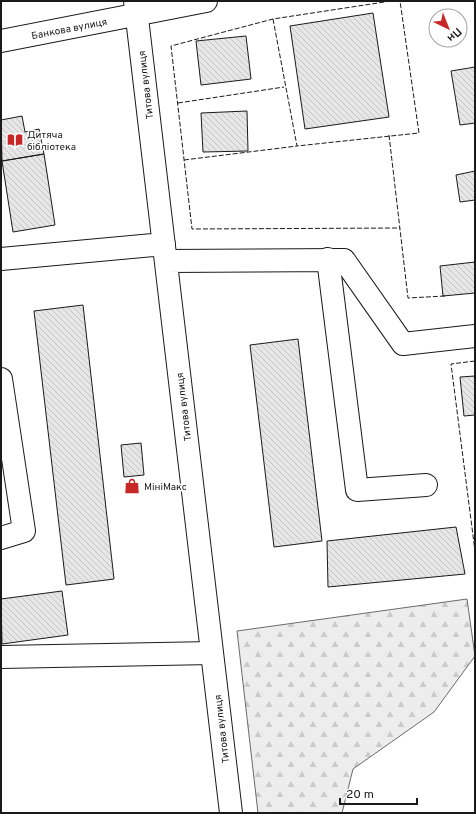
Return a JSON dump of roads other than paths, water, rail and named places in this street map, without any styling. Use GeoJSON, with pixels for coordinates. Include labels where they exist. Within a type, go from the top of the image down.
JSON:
{"type":"FeatureCollection","features":[{"type":"Feature","properties":{"kind":"street","name":"Банкова вулиця"},"geometry":{"type":"LineString","coordinates":[[1,41],[136,8],[206,1]]}},
{"type":"Feature","properties":{"kind":"street","name":"Титова вулиця"},"geometry":{"type":"LineString","coordinates":[[136,8],[231,813]]}},
{"type":"Feature","properties":{"kind":"street"},"geometry":{"type":"LineString","coordinates":[[1,259],[165,253],[344,260],[404,344],[475,336]]}},
{"type":"Feature","properties":{"kind":"street"},"geometry":{"type":"LineString","coordinates":[[328,259],[357,490],[426,485]]}},
{"type":"Feature","properties":{"kind":"street"},"geometry":{"type":"LineString","coordinates":[[1,379],[24,531],[1,538]]}},
{"type":"Feature","properties":{"kind":"street"},"geometry":{"type":"LineString","coordinates":[[1,658],[212,653]]}},
{"type":"Feature","properties":{"kind":"place","name":"Дитяча бібліотека"},"geometry":{"type":"Point","coordinates":[15,140]}},
{"type":"Feature","properties":{"kind":"place","name":"МініМакс"},"geometry":{"type":"Point","coordinates":[132,486]}}]}
